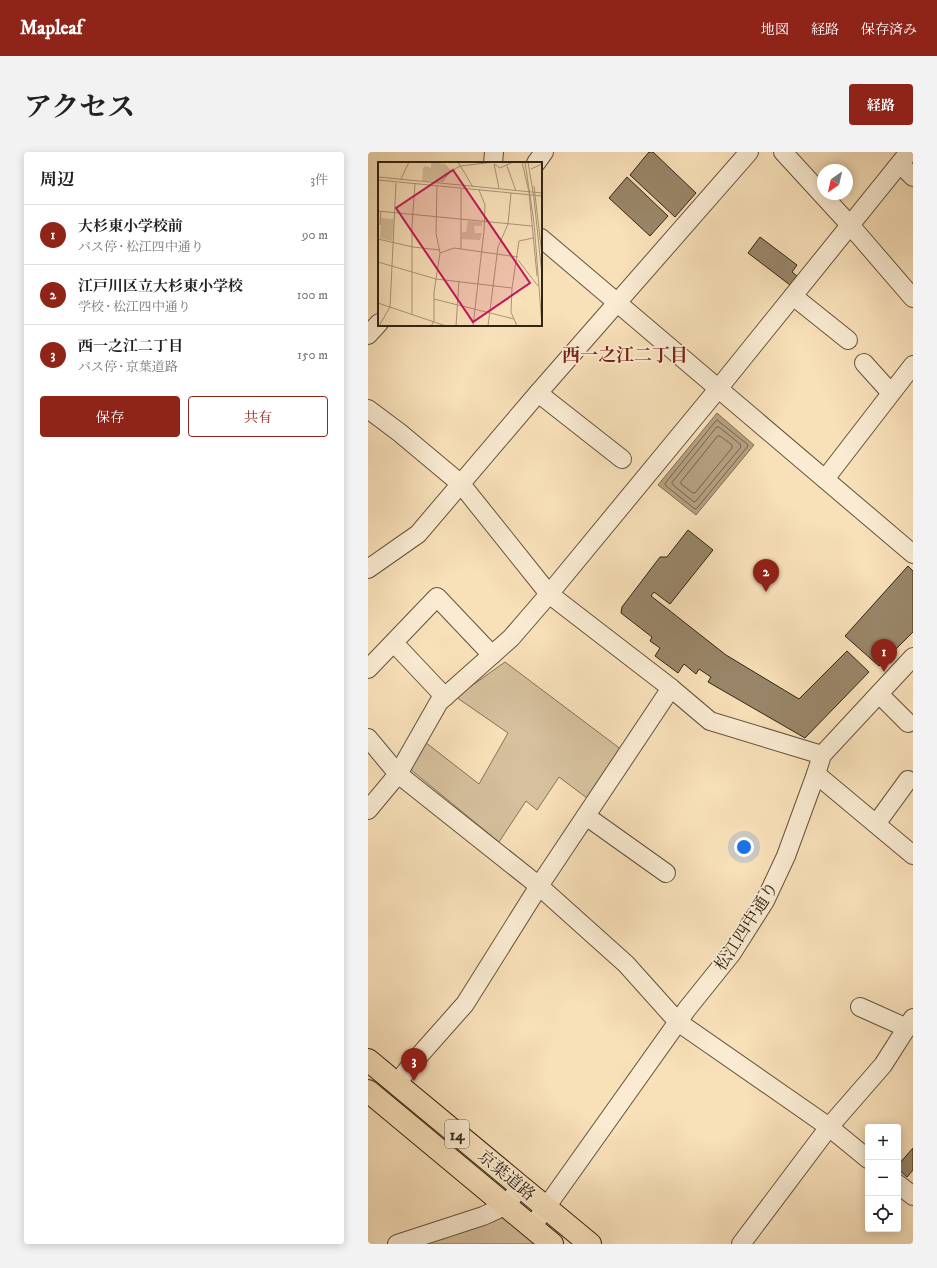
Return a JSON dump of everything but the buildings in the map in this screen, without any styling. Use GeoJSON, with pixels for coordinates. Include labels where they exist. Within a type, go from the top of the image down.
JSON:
{"type":"FeatureCollection","features":[{"type":"Feature","properties":{"kind":"highway","name":"京葉道路"},"geometry":{"type":"LineString","coordinates":[[368,1060],[590,1244]]}},
{"type":"Feature","properties":{"kind":"highway","name":"京葉道路"},"geometry":{"type":"LineString","coordinates":[[368,1091],[552,1244]]}},
{"type":"Feature","properties":{"kind":"street"},"geometry":{"type":"LineString","coordinates":[[537,162],[544,152]]}},
{"type":"Feature","properties":{"kind":"street"},"geometry":{"type":"LineString","coordinates":[[368,569],[418,534],[538,393],[749,152]]}},
{"type":"Feature","properties":{"kind":"street"},"geometry":{"type":"LineString","coordinates":[[783,152],[850,225],[913,298]]}},
{"type":"Feature","properties":{"kind":"street"},"geometry":{"type":"LineString","coordinates":[[368,810],[398,774],[439,702],[511,638],[549,594],[718,389],[904,158],[913,177]]}},
{"type":"Feature","properties":{"kind":"street"},"geometry":{"type":"LineString","coordinates":[[542,239],[913,554]]}},
{"type":"Feature","properties":{"kind":"street"},"geometry":{"type":"LineString","coordinates":[[793,296],[848,340]]}},
{"type":"Feature","properties":{"kind":"street"},"geometry":{"type":"LineString","coordinates":[[368,335],[378,324]]}},
{"type":"Feature","properties":{"kind":"street"},"geometry":{"type":"LineString","coordinates":[[864,363],[891,393]]}},
{"type":"Feature","properties":{"kind":"street"},"geometry":{"type":"LineString","coordinates":[[825,479],[913,365]]}},
{"type":"Feature","properties":{"kind":"street"},"geometry":{"type":"LineString","coordinates":[[538,393],[622,459]]}},
{"type":"Feature","properties":{"kind":"street"},"geometry":{"type":"LineString","coordinates":[[368,409],[400,433],[461,484],[549,594],[671,688],[710,721],[822,755]]}},
{"type":"Feature","properties":{"kind":"street"},"geometry":{"type":"LineString","coordinates":[[368,669],[438,597],[492,655]]}},
{"type":"Feature","properties":{"kind":"street"},"geometry":{"type":"LineString","coordinates":[[394,643],[445,697]]}},
{"type":"Feature","properties":{"kind":"street","name":"松江四中通り"},"geometry":{"type":"LineString","coordinates":[[532,1227],[695,998],[732,953],[765,901],[786,856],[822,755],[913,657]]}},
{"type":"Feature","properties":{"kind":"street"},"geometry":{"type":"LineString","coordinates":[[397,1084],[410,1066],[465,1004],[539,886],[671,688]]}},
{"type":"Feature","properties":{"kind":"street"},"geometry":{"type":"LineString","coordinates":[[878,694],[908,723]]}},
{"type":"Feature","properties":{"kind":"street"},"geometry":{"type":"LineString","coordinates":[[368,738],[398,774],[539,886],[626,964],[678,1022],[829,1127],[865,1157]]}},
{"type":"Feature","properties":{"kind":"street"},"geometry":{"type":"LineString","coordinates":[[816,774],[913,855]]}},
{"type":"Feature","properties":{"kind":"street"},"geometry":{"type":"LineString","coordinates":[[876,824],[908,780]]}},
{"type":"Feature","properties":{"kind":"street"},"geometry":{"type":"LineString","coordinates":[[586,816],[666,873]]}},
{"type":"Feature","properties":{"kind":"street"},"geometry":{"type":"LineString","coordinates":[[741,1244],[829,1127],[883,1065],[910,1023],[860,1007]]}},
{"type":"Feature","properties":{"kind":"street"},"geometry":{"type":"LineString","coordinates":[[397,1244],[483,1216],[507,1206],[520,1186]]}},
{"type":"Feature","properties":{"kind":"street"},"geometry":{"type":"LineString","coordinates":[[901,1186],[913,1196]]}},
{"type":"Feature","properties":{"kind":"shaded area"},"geometry":{"type":"Polygon","coordinates":[[[505,662],[622,750],[587,798],[559,777],[537,810],[526,801],[499,842],[410,769],[425,742],[479,784],[508,733],[456,697],[505,662]]]}},
{"type":"Feature","properties":{"kind":"shaded area"},"geometry":{"type":"Polygon","coordinates":[[[499,1215],[537,1244],[416,1244],[499,1215]]]}},
{"type":"Feature","properties":{"kind":"water"},"geometry":{"type":"Polygon","coordinates":[[[717,413],[754,445],[696,515],[658,485],[717,413]]]}},
{"type":"Feature","properties":{"kind":"place","name":"江戸川区立大杉東小学校"},"geometry":{"type":"Point","coordinates":[766,592]}},
{"type":"Feature","properties":{"kind":"place","name":"大杉東小学校前"},"geometry":{"type":"Point","coordinates":[884,672]}},
{"type":"Feature","properties":{"kind":"place","name":"西一之江二丁目"},"geometry":{"type":"Point","coordinates":[414,1081]}},
{"type":"Feature","properties":{"kind":"district","name":"西一之江二丁目"},"geometry":{"type":"Point","coordinates":[625,355]}}]}
